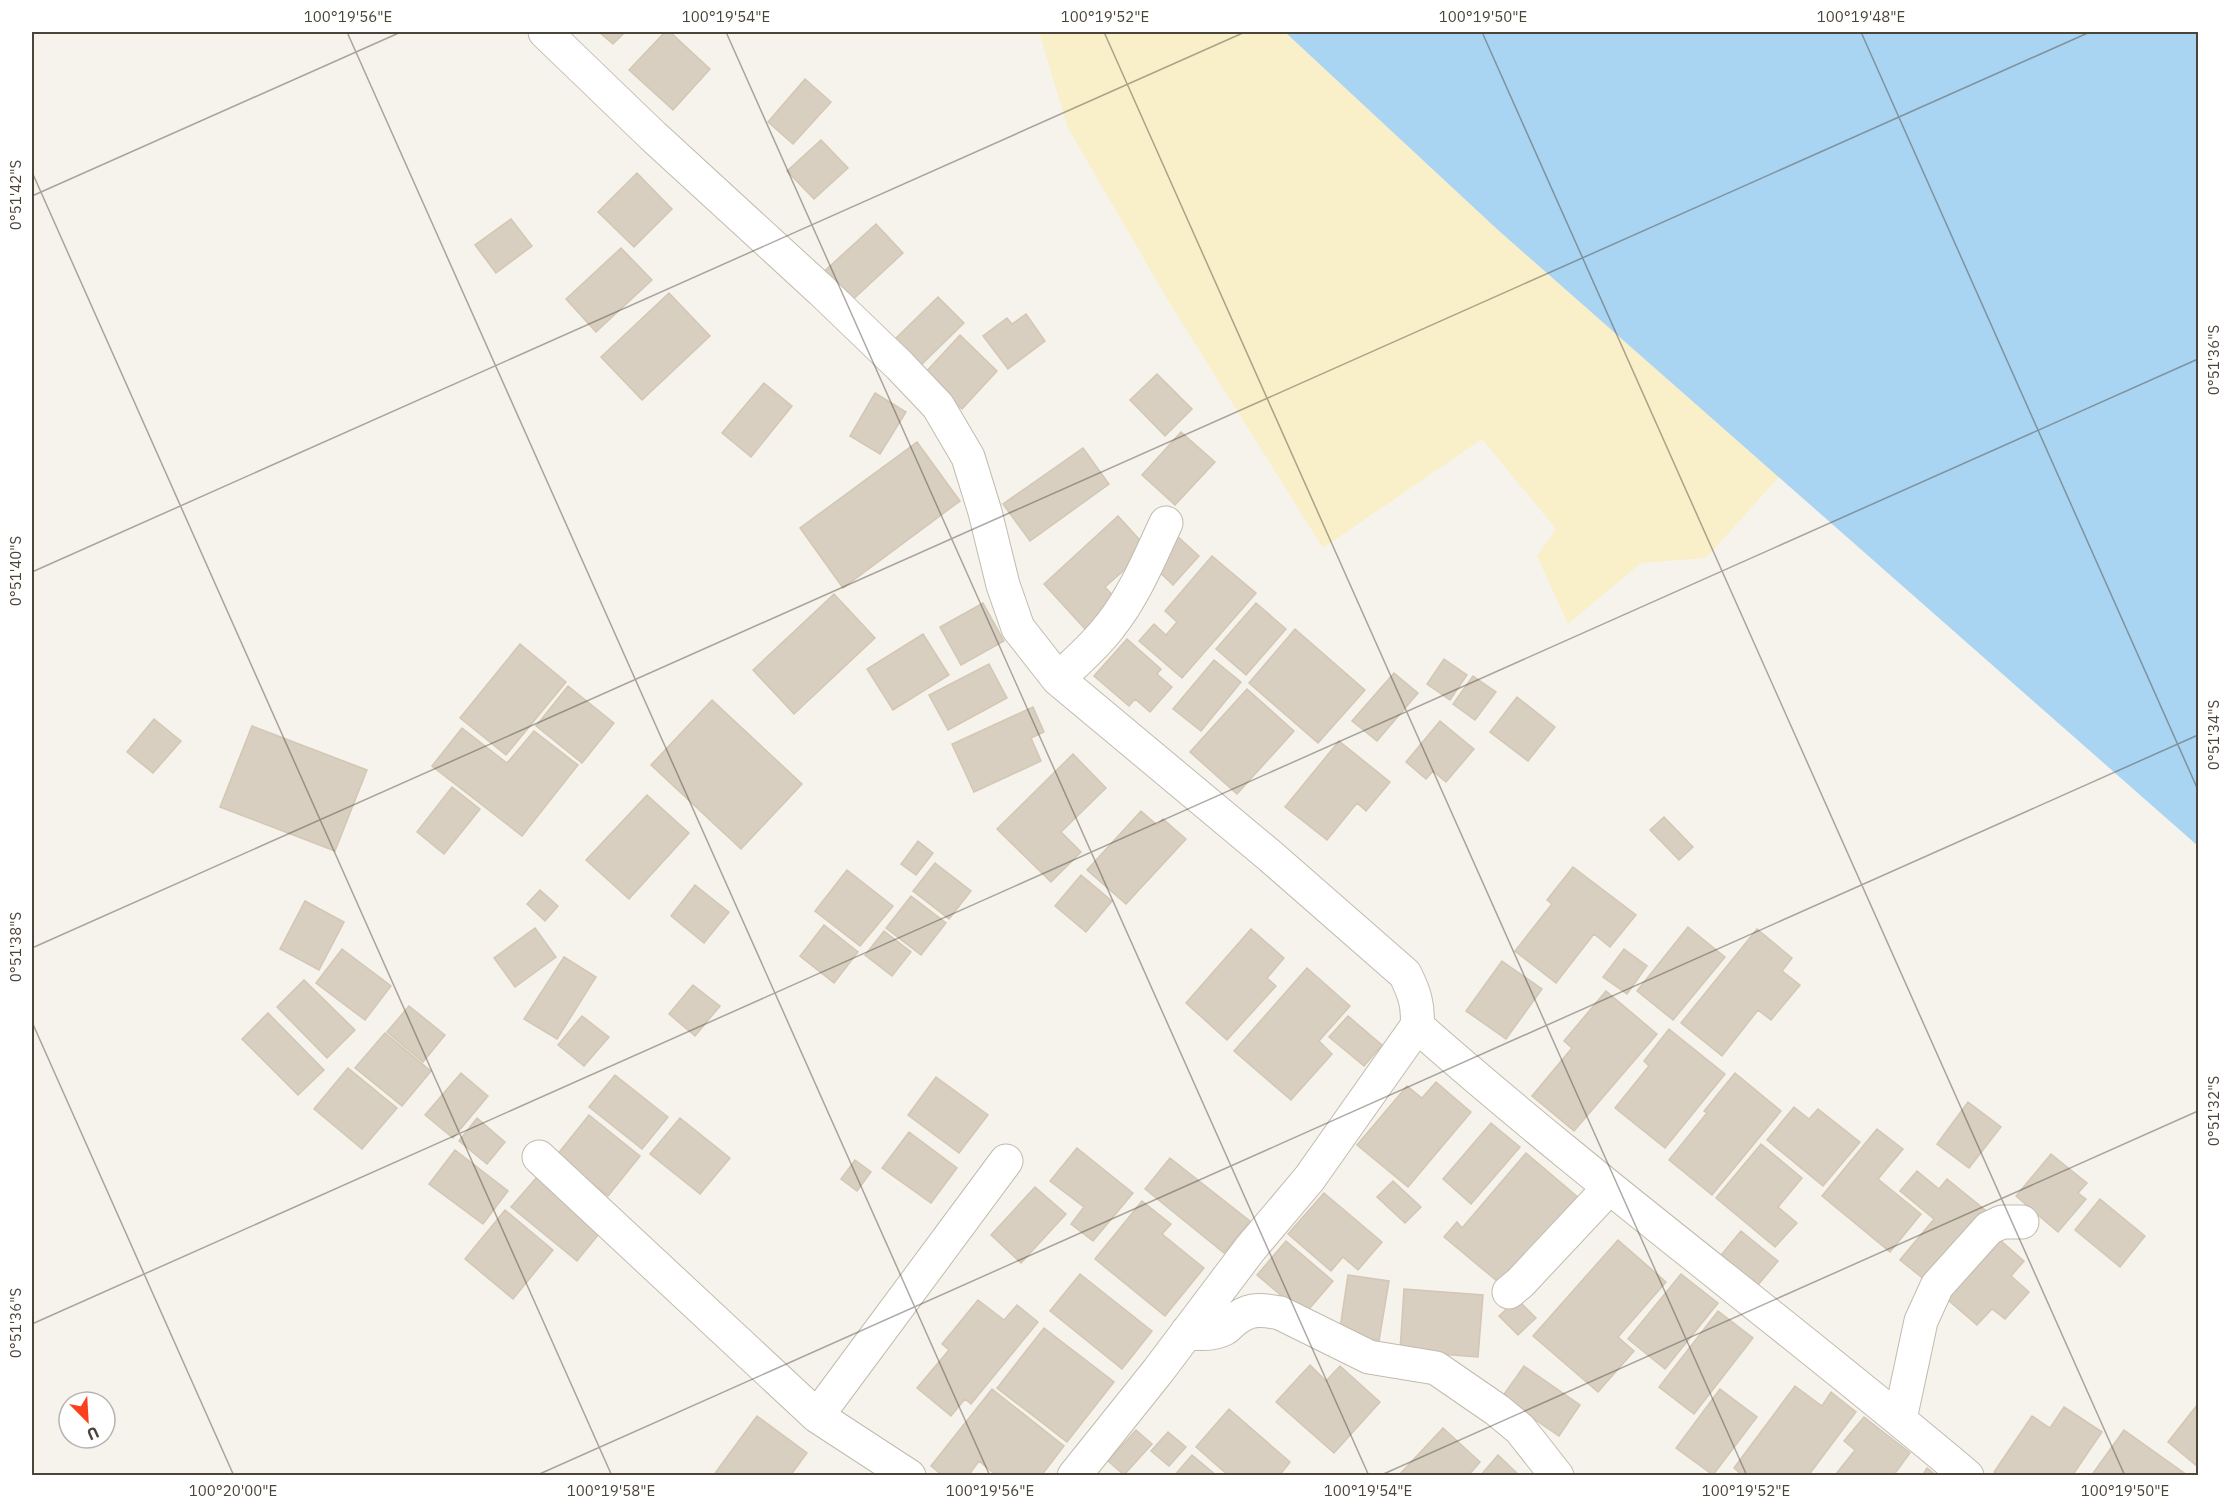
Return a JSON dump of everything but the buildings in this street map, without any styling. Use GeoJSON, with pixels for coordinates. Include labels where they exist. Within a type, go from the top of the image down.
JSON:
{"type":"FeatureCollection","features":[{"type":"Feature","properties":{"kind":"street"},"geometry":{"type":"LineString","coordinates":[[545,32],[653,136],[846,314],[938,406],[968,457],[985,512],[1003,585],[1018,628],[1058,680],[1269,855],[1405,974],[1413,990],[1418,1009],[1417,1026],[1309,1179],[1250,1249],[1158,1371],[1074,1476]]}},
{"type":"Feature","properties":{"kind":"street"},"geometry":{"type":"LineString","coordinates":[[1058,680],[1112,624],[1132,591],[1166,523]]}},
{"type":"Feature","properties":{"kind":"street"},"geometry":{"type":"LineString","coordinates":[[1417,1026],[1498,1097],[1609,1188],[1900,1419],[1967,1476]]}},
{"type":"Feature","properties":{"kind":"street"},"geometry":{"type":"LineString","coordinates":[[539,1157],[817,1416],[909,1476]]}},
{"type":"Feature","properties":{"kind":"street"},"geometry":{"type":"LineString","coordinates":[[817,1416],[1006,1161]]}},
{"type":"Feature","properties":{"kind":"street"},"geometry":{"type":"LineString","coordinates":[[1509,1292],[1609,1188]]}},
{"type":"Feature","properties":{"kind":"street"},"geometry":{"type":"LineString","coordinates":[[1900,1419],[1921,1321],[1937,1286],[1989,1228],[2002,1222],[2022,1222]]}},
{"type":"Feature","properties":{"kind":"street"},"geometry":{"type":"LineString","coordinates":[[1187,1332],[1212,1333],[1224,1329],[1250,1311],[1266,1310],[1280,1313],[1369,1357],[1436,1368],[1497,1410],[1520,1429],[1557,1476]]}},
{"type":"Feature","properties":{"kind":"sand"},"geometry":{"type":"Polygon","coordinates":[[[1039,32],[1285,32],[1498,230],[1779,477],[1706,558],[1641,563],[1568,624],[1537,556],[1556,529],[1482,439],[1323,548],[1169,302],[1068,128],[1039,32]]]}},
{"type":"Feature","properties":{"kind":"water"},"geometry":{"type":"Polygon","coordinates":[[[1285,32],[2198,32],[2198,846],[1498,230],[1285,32]]]}}]}
